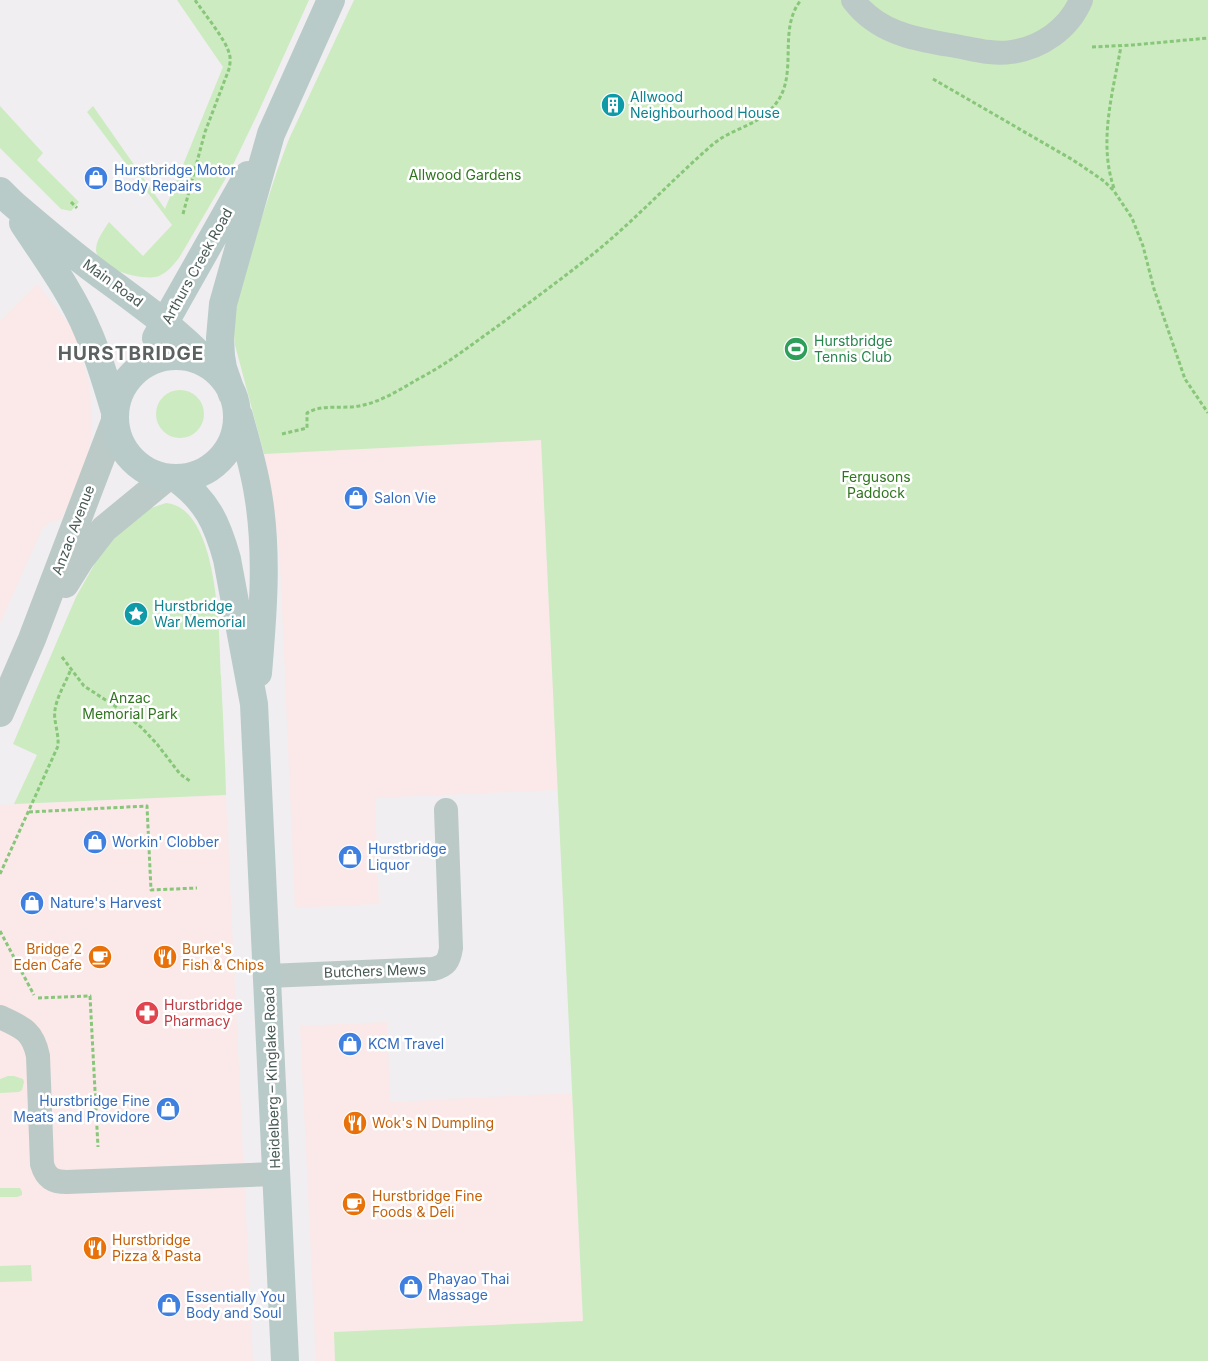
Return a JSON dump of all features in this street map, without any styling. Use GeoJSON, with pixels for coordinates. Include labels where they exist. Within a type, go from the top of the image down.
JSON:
{"type":"FeatureCollection","features":[{"type":"Feature","properties":{"kind":"main road","name":"Arthurs Creek Road"},"geometry":{"type":"LineString","coordinates":[[137,371],[271,134],[331,0]]}},
{"type":"Feature","properties":{"kind":"main road","name":"Arthurs Creek Road"},"geometry":{"type":"LineString","coordinates":[[235,402],[221,356],[220,338],[223,304],[271,134]]}},
{"type":"Feature","properties":{"kind":"main road","name":"Main Road"},"geometry":{"type":"LineString","coordinates":[[5,197],[104,277],[165,322],[196,350],[212,368]]}},
{"type":"Feature","properties":{"kind":"main road","name":"Main Road"},"geometry":{"type":"LineString","coordinates":[[5,197],[61,282],[88,330],[115,417]]}},
{"type":"Feature","properties":{"kind":"main road"},"geometry":{"type":"LineString","coordinates":[[104,277],[134,290],[157,291],[175,284],[199,262]]}},
{"type":"Feature","properties":{"kind":"main road"},"geometry":{"type":"LineString","coordinates":[[170,356],[192,358],[212,368],[221,375],[235,402],[237,424],[234,438],[227,452],[217,463],[191,477],[172,478],[151,473],[137,465],[126,452],[118,438],[115,417],[119,396],[126,382],[149,362],[170,356]]}},
{"type":"Feature","properties":{"kind":"main road","name":"Heidelberg – Kinglake Road"},"geometry":{"type":"LineString","coordinates":[[235,402],[253,470],[262,520],[263,604],[254,704]]}},
{"type":"Feature","properties":{"kind":"main road","name":"Heidelberg – Kinglake Road"},"geometry":{"type":"LineString","coordinates":[[172,478],[192,490],[201,500],[216,523],[221,536],[254,704],[285,1361]]}},
{"type":"Feature","properties":{"kind":"street","name":"Anzac Avenue"},"geometry":{"type":"LineString","coordinates":[[0,713],[32,639],[115,417]]}},
{"type":"Feature","properties":{"kind":"street","name":"Anzac Avenue"},"geometry":{"type":"LineString","coordinates":[[32,639],[80,560],[99,536],[122,514],[172,478]]}},
{"type":"Feature","properties":{"kind":"lane"},"geometry":{"type":"LineString","coordinates":[[853,0],[868,16],[882,26],[908,36],[988,52],[1010,52],[1031,47],[1050,38],[1066,24],[1077,10],[1081,0]]}},
{"type":"Feature","properties":{"kind":"lane","name":"Butchers Mews"},"geometry":{"type":"LineString","coordinates":[[268,976],[433,969],[446,964],[450,957],[451,948],[446,810]]}},
{"type":"Feature","properties":{"kind":"lane"},"geometry":{"type":"LineString","coordinates":[[0,1017],[26,1030],[36,1046],[42,1164],[48,1178],[67,1182],[276,1174]]}},
{"type":"Feature","properties":{"kind":"path"},"geometry":{"type":"LineString","coordinates":[[182,216],[206,132],[229,69],[230,61],[225,44],[195,0]]}},
{"type":"Feature","properties":{"kind":"path"},"geometry":{"type":"LineString","coordinates":[[281,434],[306,428],[307,413],[315,408],[348,407],[370,403],[407,386],[456,356],[598,250],[715,143],[765,115],[774,107],[785,87],[788,74],[790,24],[797,4],[801,0]]}},
{"type":"Feature","properties":{"kind":"path"},"geometry":{"type":"LineString","coordinates":[[908,36],[911,55],[919,67],[931,77],[1015,124],[1073,160],[1104,181],[1114,191],[1132,218],[1143,246],[1154,289],[1185,379],[1208,414]]}},
{"type":"Feature","properties":{"kind":"path"},"geometry":{"type":"LineString","coordinates":[[1050,38],[1083,47],[1121,46],[1208,38]]}},
{"type":"Feature","properties":{"kind":"path"},"geometry":{"type":"LineString","coordinates":[[1114,191],[1108,166],[1107,136],[1108,117],[1121,46]]}},
{"type":"Feature","properties":{"kind":"path"},"geometry":{"type":"LineString","coordinates":[[32,639],[58,653],[72,668],[84,686],[115,706],[142,728],[180,774],[190,781]]}},
{"type":"Feature","properties":{"kind":"path"},"geometry":{"type":"LineString","coordinates":[[0,874],[58,746],[58,732],[54,711],[72,668]]}},
{"type":"Feature","properties":{"kind":"path"},"geometry":{"type":"LineString","coordinates":[[29,812],[147,806],[151,890],[197,888]]}},
{"type":"Feature","properties":{"kind":"path"},"geometry":{"type":"LineString","coordinates":[[0,932],[36,998],[90,996],[98,1154]]}},
{"type":"Feature","properties":{"kind":"shaded area"},"geometry":{"type":"Polygon","coordinates":[[[37,284],[69,324],[78,342],[89,384],[92,414],[91,438],[87,459],[74,496],[60,520],[50,522],[42,529],[0,623],[0,321],[37,284]]]}},
{"type":"Feature","properties":{"kind":"shaded area"},"geometry":{"type":"Polygon","coordinates":[[[541,440],[558,790],[375,798],[379,904],[295,908],[280,562],[275,516],[264,454],[541,440]]]}},
{"type":"Feature","properties":{"kind":"shaded area"},"geometry":{"type":"Polygon","coordinates":[[[226,795],[253,1361],[0,1361],[0,805],[226,795]]]}},
{"type":"Feature","properties":{"kind":"shaded area"},"geometry":{"type":"Polygon","coordinates":[[[387,1022],[390,1102],[572,1093],[585,1361],[316,1361],[300,1026],[387,1022]]]}},
{"type":"Feature","properties":{"kind":"green space"},"geometry":{"type":"Polygon","coordinates":[[[177,0],[309,0],[230,171],[179,258],[159,276],[143,277],[112,268],[98,257],[96,250],[101,235],[109,222],[143,256],[172,225],[87,112],[93,106],[165,209],[223,67],[177,0]]]}},
{"type":"Feature","properties":{"kind":"green space","name":"Fergusons Paddock"},"geometry":{"type":"Polygon","coordinates":[[[354,0],[1208,0],[1208,1361],[335,1361],[334,1332],[583,1321],[541,440],[264,454],[235,345],[233,327],[237,294],[277,171],[289,139],[354,0]]]}},
{"type":"Feature","properties":{"kind":"green space"},"geometry":{"type":"Polygon","coordinates":[[[0,106],[43,153],[37,160],[79,202],[71,211],[61,209],[0,148],[0,106]]]}},
{"type":"Feature","properties":{"kind":"green space"},"geometry":{"type":"Polygon","coordinates":[[[180,390],[189,392],[197,397],[202,405],[204,414],[202,423],[197,431],[189,436],[180,438],[171,436],[163,431],[158,423],[156,414],[158,405],[163,397],[171,392],[180,390]]]}},
{"type":"Feature","properties":{"kind":"green space","name":"Anzac Memorial Park"},"geometry":{"type":"Polygon","coordinates":[[[166,503],[184,510],[197,527],[207,550],[213,577],[219,634],[226,795],[14,804],[37,755],[13,744],[76,597],[110,541],[148,509],[166,503]]]}},
{"type":"Feature","properties":{"kind":"green space"},"geometry":{"type":"Polygon","coordinates":[[[8,1076],[23,1079],[22,1090],[19,1092],[0,1093],[0,1079],[8,1076]]]}},
{"type":"Feature","properties":{"kind":"green space"},"geometry":{"type":"Polygon","coordinates":[[[0,1188],[20,1188],[22,1195],[17,1197],[0,1197],[0,1188]]]}},
{"type":"Feature","properties":{"kind":"green space"},"geometry":{"type":"Polygon","coordinates":[[[31,1265],[32,1281],[0,1282],[0,1266],[31,1265]]]}},
{"type":"Feature","properties":{"kind":"place","name":"Allwood Neighbourhood House"},"geometry":{"type":"Point","coordinates":[613,105]}},
{"type":"Feature","properties":{"kind":"place","name":"Hurstbridge Motor Body Repairs"},"geometry":{"type":"Point","coordinates":[96,178]}},
{"type":"Feature","properties":{"kind":"place","name":"Hurstbridge Tennis Club"},"geometry":{"type":"Point","coordinates":[796,349]}},
{"type":"Feature","properties":{"kind":"place","name":"Salon Vie"},"geometry":{"type":"Point","coordinates":[356,498]}},
{"type":"Feature","properties":{"kind":"place","name":"Hurstbridge War Memorial"},"geometry":{"type":"Point","coordinates":[136,614]}},
{"type":"Feature","properties":{"kind":"place","name":"Workin' Clobber"},"geometry":{"type":"Point","coordinates":[95,842]}},
{"type":"Feature","properties":{"kind":"place","name":"Hurstbridge Liquor"},"geometry":{"type":"Point","coordinates":[350,857]}},
{"type":"Feature","properties":{"kind":"place","name":"Nature's Harvest"},"geometry":{"type":"Point","coordinates":[32,903]}},
{"type":"Feature","properties":{"kind":"place","name":"Bridge 2 Eden Cafe"},"geometry":{"type":"Point","coordinates":[100,957]}},
{"type":"Feature","properties":{"kind":"place","name":"Burke's Fish & Chips"},"geometry":{"type":"Point","coordinates":[165,957]}},
{"type":"Feature","properties":{"kind":"place","name":"Hurstbridge Pharmacy"},"geometry":{"type":"Point","coordinates":[147,1013]}},
{"type":"Feature","properties":{"kind":"place","name":"KCM Travel"},"geometry":{"type":"Point","coordinates":[350,1044]}},
{"type":"Feature","properties":{"kind":"place","name":"Hurstbridge Fine Meats and Providore"},"geometry":{"type":"Point","coordinates":[168,1109]}},
{"type":"Feature","properties":{"kind":"place","name":"Wok's N Dumpling"},"geometry":{"type":"Point","coordinates":[355,1123]}},
{"type":"Feature","properties":{"kind":"place","name":"Hurstbridge Fine Foods & Deli"},"geometry":{"type":"Point","coordinates":[354,1204]}},
{"type":"Feature","properties":{"kind":"place","name":"Hurstbridge Pizza & Pasta"},"geometry":{"type":"Point","coordinates":[95,1248]}},
{"type":"Feature","properties":{"kind":"place","name":"Phayao Thai Massage"},"geometry":{"type":"Point","coordinates":[411,1287]}},
{"type":"Feature","properties":{"kind":"place","name":"Essentially You Body and Soul"},"geometry":{"type":"Point","coordinates":[169,1305]}},
{"type":"Feature","properties":{"kind":"district","name":"HURSTBRIDGE"},"geometry":{"type":"Point","coordinates":[131,353]}},
{"type":"Feature","properties":{"kind":"park label","name":"Allwood Gardens"},"geometry":{"type":"Point","coordinates":[465,175]}}]}
